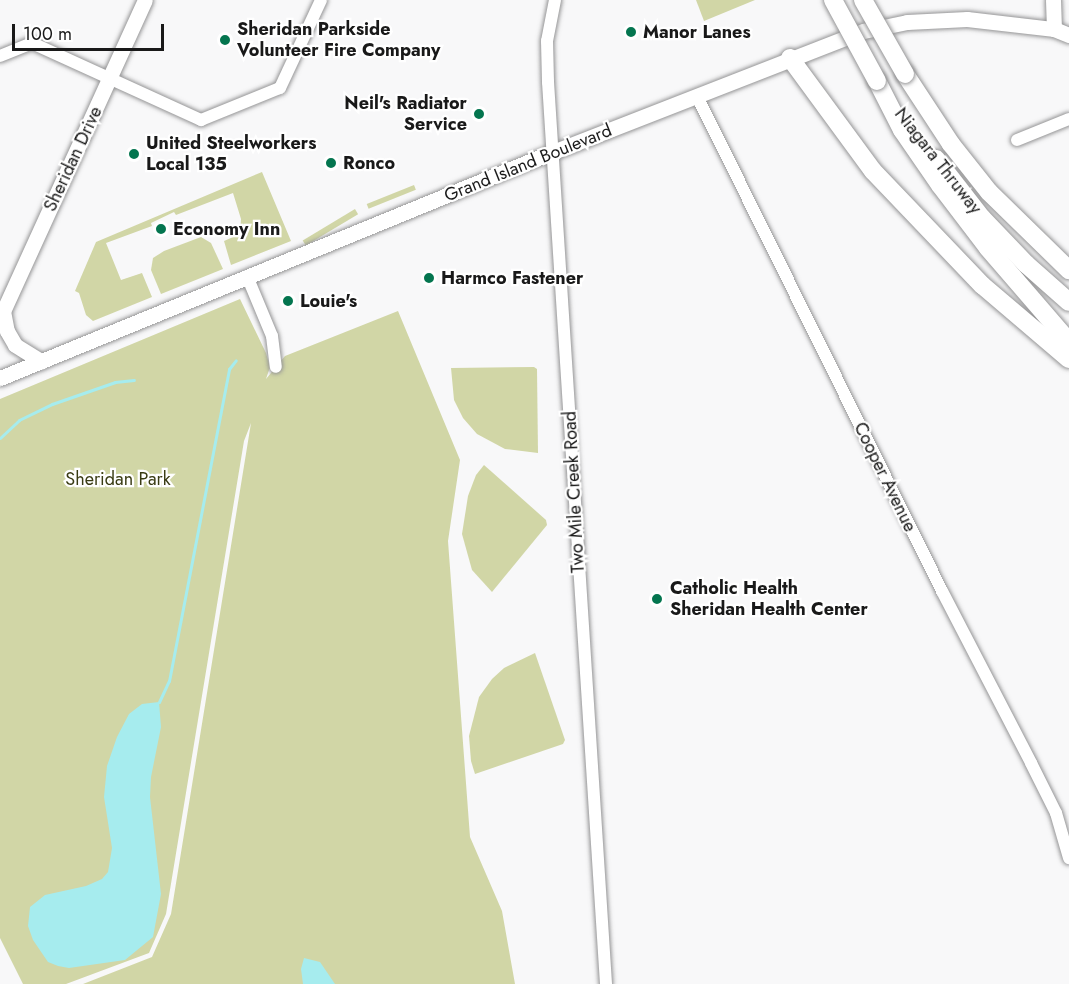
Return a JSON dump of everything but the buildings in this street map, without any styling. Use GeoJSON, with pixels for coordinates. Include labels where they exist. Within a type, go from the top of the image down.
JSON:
{"type":"FeatureCollection","features":[{"type":"Feature","properties":{"kind":"highway","name":"Niagara Thruway"},"geometry":{"type":"LineString","coordinates":[[833,0],[877,81],[982,218],[1026,264],[1069,302]]}},
{"type":"Feature","properties":{"kind":"highway","name":"Niagara Thruway"},"geometry":{"type":"LineString","coordinates":[[863,0],[904,74],[951,144],[989,192],[1069,270]]}},
{"type":"Feature","properties":{"kind":"highway"},"geometry":{"type":"LineString","coordinates":[[790,58],[873,171],[982,285],[1069,360]]}},
{"type":"Feature","properties":{"kind":"highway"},"geometry":{"type":"LineString","coordinates":[[877,81],[902,130],[940,185],[1010,274],[1069,342]]}},
{"type":"Feature","properties":{"kind":"main road","name":"Sheridan Drive"},"geometry":{"type":"LineString","coordinates":[[1,315],[145,0]]}},
{"type":"Feature","properties":{"kind":"main road"},"geometry":{"type":"LineString","coordinates":[[1053,0],[1054,29]]}},
{"type":"Feature","properties":{"kind":"main road","name":"Grand Island Boulevard"},"geometry":{"type":"LineString","coordinates":[[0,378],[553,152],[864,31],[907,22],[976,19],[1054,29],[1069,35]]}},
{"type":"Feature","properties":{"kind":"main road"},"geometry":{"type":"LineString","coordinates":[[1,315],[15,345],[41,361]]}},
{"type":"Feature","properties":{"kind":"street"},"geometry":{"type":"LineString","coordinates":[[0,56],[32,43],[201,120],[280,88],[321,0]]}},
{"type":"Feature","properties":{"kind":"street","name":"Two Mile Creek Road"},"geometry":{"type":"LineString","coordinates":[[555,0],[547,41],[606,984]]}},
{"type":"Feature","properties":{"kind":"street","name":"Cooper Avenue"},"geometry":{"type":"LineString","coordinates":[[697,96],[942,591],[1032,763],[1056,813],[1069,858]]}},
{"type":"Feature","properties":{"kind":"street"},"geometry":{"type":"LineString","coordinates":[[1017,140],[1069,119]]}},
{"type":"Feature","properties":{"kind":"street"},"geometry":{"type":"LineString","coordinates":[[247,276],[272,336],[276,367]]}},
{"type":"Feature","properties":{"kind":"green space"},"geometry":{"type":"Polygon","coordinates":[[[696,0],[755,0],[704,21],[696,0]]]}},
{"type":"Feature","properties":{"kind":"green space"},"geometry":{"type":"Polygon","coordinates":[[[262,172],[291,241],[231,265],[224,241],[240,234],[241,219],[233,193],[176,215],[174,212],[151,223],[152,226],[106,243],[121,280],[142,273],[152,297],[93,321],[86,315],[79,293],[75,291],[96,242],[262,172]]]}},
{"type":"Feature","properties":{"kind":"green space"},"geometry":{"type":"Polygon","coordinates":[[[414,185],[416,190],[369,209],[367,204],[414,185]]]}},
{"type":"Feature","properties":{"kind":"green space"},"geometry":{"type":"Polygon","coordinates":[[[355,209],[358,214],[306,246],[303,240],[355,209]]]}},
{"type":"Feature","properties":{"kind":"green space"},"geometry":{"type":"Polygon","coordinates":[[[201,237],[211,243],[223,269],[161,294],[151,270],[153,258],[164,251],[201,237]]]}},
{"type":"Feature","properties":{"kind":"green space","name":"Sheridan Park"},"geometry":{"type":"Polygon","coordinates":[[[240,299],[266,353],[270,367],[266,379],[285,356],[398,311],[460,460],[448,541],[470,837],[502,911],[515,984],[83,984],[152,957],[171,914],[251,423],[244,441],[166,914],[149,953],[66,984],[23,984],[0,938],[0,399],[240,299]]]}},
{"type":"Feature","properties":{"kind":"green space"},"geometry":{"type":"Polygon","coordinates":[[[534,367],[537,369],[538,453],[505,449],[477,434],[463,418],[454,400],[451,368],[534,367]]]}},
{"type":"Feature","properties":{"kind":"green space"},"geometry":{"type":"Polygon","coordinates":[[[484,465],[546,520],[547,525],[492,592],[472,570],[462,534],[468,496],[476,475],[484,465]]]}},
{"type":"Feature","properties":{"kind":"green space"},"geometry":{"type":"Polygon","coordinates":[[[535,653],[565,740],[563,744],[475,774],[471,761],[469,736],[479,697],[492,679],[504,668],[535,653]]]}},
{"type":"Feature","properties":{"kind":"water"},"geometry":{"type":"Polygon","coordinates":[[[159,702],[161,727],[151,777],[150,797],[161,894],[153,937],[125,960],[69,968],[48,962],[33,940],[28,926],[30,907],[45,895],[86,886],[102,879],[108,872],[112,848],[104,797],[107,766],[117,737],[129,714],[142,704],[159,702]]]}},
{"type":"Feature","properties":{"kind":"water"},"geometry":{"type":"Polygon","coordinates":[[[304,958],[320,962],[335,984],[303,984],[301,969],[304,958]]]}},
{"type":"Feature","properties":{"kind":"waterway"},"geometry":{"type":"LineString","coordinates":[[159,702],[169,681],[229,369],[236,360]]}},
{"type":"Feature","properties":{"kind":"waterway"},"geometry":{"type":"LineString","coordinates":[[0,438],[19,420],[52,404],[115,382],[134,380]]}},
{"type":"Feature","properties":{"kind":"place","name":"Manor Lanes"},"geometry":{"type":"Point","coordinates":[631,32]}},
{"type":"Feature","properties":{"kind":"place","name":"Sheridan Parkside Volunteer Fire Company"},"geometry":{"type":"Point","coordinates":[225,40]}},
{"type":"Feature","properties":{"kind":"place","name":"Neil's Radiator Service"},"geometry":{"type":"Point","coordinates":[479,114]}},
{"type":"Feature","properties":{"kind":"place","name":"United Steelworkers Local 135"},"geometry":{"type":"Point","coordinates":[134,154]}},
{"type":"Feature","properties":{"kind":"place","name":"Ronco"},"geometry":{"type":"Point","coordinates":[331,163]}},
{"type":"Feature","properties":{"kind":"place","name":"Economy Inn"},"geometry":{"type":"Point","coordinates":[161,229]}},
{"type":"Feature","properties":{"kind":"place","name":"Harmco Fastener"},"geometry":{"type":"Point","coordinates":[429,278]}},
{"type":"Feature","properties":{"kind":"place","name":"Louie's"},"geometry":{"type":"Point","coordinates":[288,301]}},
{"type":"Feature","properties":{"kind":"place","name":"Catholic Health Sheridan Health Center"},"geometry":{"type":"Point","coordinates":[657,599]}}]}
